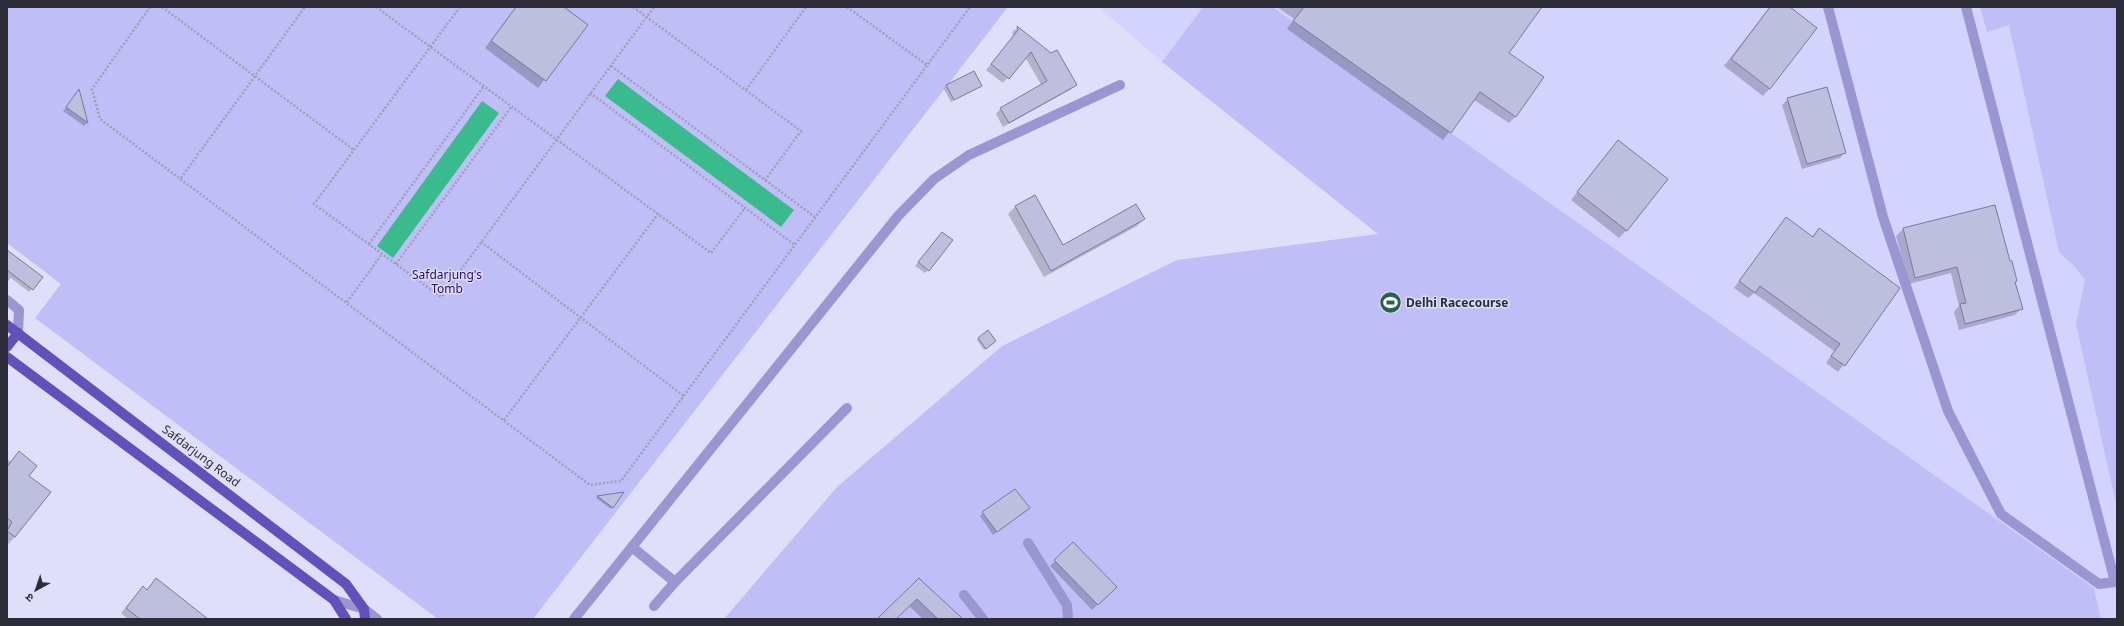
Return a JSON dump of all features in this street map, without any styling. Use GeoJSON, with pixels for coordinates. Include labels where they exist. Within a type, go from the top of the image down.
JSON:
{"type":"FeatureCollection","features":[{"type":"Feature","properties":{"kind":"main road","name":"Safdarjung Road"},"geometry":{"type":"LineString","coordinates":[[7,325],[346,584],[364,614]]}},
{"type":"Feature","properties":{"kind":"main road"},"geometry":{"type":"LineString","coordinates":[[7,347],[18,333]]}},
{"type":"Feature","properties":{"kind":"main road"},"geometry":{"type":"LineString","coordinates":[[7,357],[334,600],[346,619]]}},
{"type":"Feature","properties":{"kind":"street"},"geometry":{"type":"LineString","coordinates":[[1828,7],[1882,217],[1948,412],[2001,514],[2099,584],[2115,582],[1966,7]]}},
{"type":"Feature","properties":{"kind":"street"},"geometry":{"type":"LineString","coordinates":[[574,619],[898,216],[934,179],[969,155],[1120,85]]}},
{"type":"Feature","properties":{"kind":"street"},"geometry":{"type":"LineString","coordinates":[[7,300],[19,310],[18,333]]}},
{"type":"Feature","properties":{"kind":"street"},"geometry":{"type":"LineString","coordinates":[[654,606],[675,582],[847,408]]}},
{"type":"Feature","properties":{"kind":"street"},"geometry":{"type":"LineString","coordinates":[[1028,543],[1067,605],[1068,619]]}},
{"type":"Feature","properties":{"kind":"street"},"geometry":{"type":"LineString","coordinates":[[632,546],[675,582]]}},
{"type":"Feature","properties":{"kind":"street"},"geometry":{"type":"LineString","coordinates":[[964,596],[983,619]]}},
{"type":"Feature","properties":{"kind":"street"},"geometry":{"type":"LineString","coordinates":[[334,600],[377,619]]}},
{"type":"Feature","properties":{"kind":"path"},"geometry":{"type":"LineString","coordinates":[[150,7],[92,90],[100,119],[181,178],[590,485],[621,481],[970,7]]}},
{"type":"Feature","properties":{"kind":"path"},"geometry":{"type":"LineString","coordinates":[[162,7],[354,150]]}},
{"type":"Feature","properties":{"kind":"path"},"geometry":{"type":"LineString","coordinates":[[181,178],[305,7]]}},
{"type":"Feature","properties":{"kind":"path"},"geometry":{"type":"LineString","coordinates":[[376,7],[711,253],[745,208]]}},
{"type":"Feature","properties":{"kind":"path"},"geometry":{"type":"LineString","coordinates":[[460,7],[314,204],[441,297],[654,7]]}},
{"type":"Feature","properties":{"kind":"path"},"geometry":{"type":"LineString","coordinates":[[633,7],[801,131],[765,180]]}},
{"type":"Feature","properties":{"kind":"path"},"geometry":{"type":"LineString","coordinates":[[746,90],[806,7]]}},
{"type":"Feature","properties":{"kind":"path"},"geometry":{"type":"LineString","coordinates":[[847,7],[927,65]]}},
{"type":"Feature","properties":{"kind":"path"},"geometry":{"type":"LineString","coordinates":[[611,66],[815,217]]}},
{"type":"Feature","properties":{"kind":"path"},"geometry":{"type":"LineString","coordinates":[[369,244],[484,86]]}},
{"type":"Feature","properties":{"kind":"path"},"geometry":{"type":"LineString","coordinates":[[590,94],[795,245]]}},
{"type":"Feature","properties":{"kind":"path"},"geometry":{"type":"LineString","coordinates":[[396,264],[512,106]]}},
{"type":"Feature","properties":{"kind":"path"},"geometry":{"type":"LineString","coordinates":[[504,420],[658,214]]}},
{"type":"Feature","properties":{"kind":"path"},"geometry":{"type":"LineString","coordinates":[[481,242],[684,396]]}},
{"type":"Feature","properties":{"kind":"path"},"geometry":{"type":"LineString","coordinates":[[347,302],[382,254]]}},
{"type":"Feature","properties":{"kind":"shaded area"},"geometry":{"type":"Polygon","coordinates":[[[1099,7],[1203,7],[1162,62],[1099,7]]]}},
{"type":"Feature","properties":{"kind":"shaded area"},"geometry":{"type":"Polygon","coordinates":[[[1273,7],[2117,7],[2117,619],[2101,619],[2093,588],[1273,7]]]}},
{"type":"Feature","properties":{"kind":"shaded area"},"geometry":{"type":"Polygon","coordinates":[[[618,79],[794,210],[781,227],[605,96],[618,79]]]}},
{"type":"Feature","properties":{"kind":"shaded area"},"geometry":{"type":"Polygon","coordinates":[[[482,101],[499,113],[393,258],[377,246],[482,101]]]}},
{"type":"Feature","properties":{"kind":"green space","name":"Safdarjung's Tomb"},"geometry":{"type":"Polygon","coordinates":[[[7,7],[1008,7],[533,619],[438,619],[35,318],[61,284],[7,243],[7,7]]]}},
{"type":"Feature","properties":{"kind":"green space","name":"Delhi Racecourse"},"geometry":{"type":"Polygon","coordinates":[[[1203,7],[1273,7],[2094,588],[2101,619],[724,619],[837,487],[1002,346],[1177,260],[1378,234],[1162,62],[1203,7]]]}},
{"type":"Feature","properties":{"kind":"green space"},"geometry":{"type":"Polygon","coordinates":[[[1980,7],[2117,7],[2117,508],[2076,324],[2085,280],[2075,267],[2059,252],[2009,25],[1987,32],[1980,7]]]}},
{"type":"Feature","properties":{"kind":"building"},"geometry":{"type":"Polygon","coordinates":[[[516,7],[564,7],[588,25],[546,81],[491,41],[516,7]]]}},
{"type":"Feature","properties":{"kind":"building"},"geometry":{"type":"Polygon","coordinates":[[[1304,7],[1542,7],[1509,53],[1544,77],[1516,117],[1480,92],[1451,133],[1293,21],[1304,7]]]}},
{"type":"Feature","properties":{"kind":"building"},"geometry":{"type":"Polygon","coordinates":[[[1770,7],[1790,7],[1817,28],[1770,89],[1731,59],[1770,7]]]}},
{"type":"Feature","properties":{"kind":"building"},"geometry":{"type":"Polygon","coordinates":[[[1017,26],[1051,53],[1057,50],[1077,85],[1009,123],[1000,108],[1047,81],[1031,52],[1009,79],[991,64],[1018,30],[1017,26]]]}},
{"type":"Feature","properties":{"kind":"building"},"geometry":{"type":"Polygon","coordinates":[[[974,71],[982,86],[954,100],[946,85],[974,71]]]}},
{"type":"Feature","properties":{"kind":"building"},"geometry":{"type":"Polygon","coordinates":[[[1827,87],[1846,153],[1807,164],[1787,98],[1827,87]]]}},
{"type":"Feature","properties":{"kind":"building"},"geometry":{"type":"Polygon","coordinates":[[[79,89],[88,123],[66,107],[79,89]]]}},
{"type":"Feature","properties":{"kind":"building"},"geometry":{"type":"Polygon","coordinates":[[[1618,140],[1668,179],[1627,231],[1577,192],[1618,140]]]}},
{"type":"Feature","properties":{"kind":"building"},"geometry":{"type":"Polygon","coordinates":[[[1035,195],[1063,245],[1136,204],[1145,219],[1051,271],[1015,206],[1035,195]]]}},
{"type":"Feature","properties":{"kind":"building"},"geometry":{"type":"Polygon","coordinates":[[[1995,205],[2010,261],[2012,261],[2017,281],[2015,282],[2023,309],[1965,324],[1960,304],[1966,303],[1957,267],[1915,278],[1903,228],[1995,205]]]}},
{"type":"Feature","properties":{"kind":"building"},"geometry":{"type":"Polygon","coordinates":[[[1786,217],[1813,237],[1819,228],[1900,288],[1845,366],[1831,356],[1840,344],[1760,286],[1755,293],[1739,281],[1786,217]]]}},
{"type":"Feature","properties":{"kind":"building"},"geometry":{"type":"Polygon","coordinates":[[[942,232],[953,240],[929,271],[918,262],[942,232]]]}},
{"type":"Feature","properties":{"kind":"building"},"geometry":{"type":"Polygon","coordinates":[[[7,250],[43,277],[33,290],[7,270],[7,250]]]}},
{"type":"Feature","properties":{"kind":"building"},"geometry":{"type":"Polygon","coordinates":[[[988,330],[996,341],[986,349],[978,338],[988,330]]]}},
{"type":"Feature","properties":{"kind":"building"},"geometry":{"type":"Polygon","coordinates":[[[19,451],[37,466],[29,476],[51,492],[15,537],[7,531],[12,522],[7,518],[7,467],[19,451]]]}},
{"type":"Feature","properties":{"kind":"building"},"geometry":{"type":"Polygon","coordinates":[[[1015,489],[1030,508],[997,532],[982,512],[1015,489]]]}},
{"type":"Feature","properties":{"kind":"building"},"geometry":{"type":"Polygon","coordinates":[[[624,492],[613,508],[597,496],[624,492]]]}},
{"type":"Feature","properties":{"kind":"building"},"geometry":{"type":"Polygon","coordinates":[[[1073,542],[1117,587],[1098,605],[1054,560],[1073,542]]]}},
{"type":"Feature","properties":{"kind":"building"},"geometry":{"type":"Polygon","coordinates":[[[156,578],[208,619],[140,619],[126,608],[143,586],[147,590],[156,578]]]}},
{"type":"Feature","properties":{"kind":"building"},"geometry":{"type":"Polygon","coordinates":[[[919,578],[963,619],[938,619],[917,599],[896,619],[877,619],[919,578]]]}},
{"type":"Feature","properties":{"kind":"place","name":"Delhi Racecourse"},"geometry":{"type":"Point","coordinates":[1390,303]}}]}
